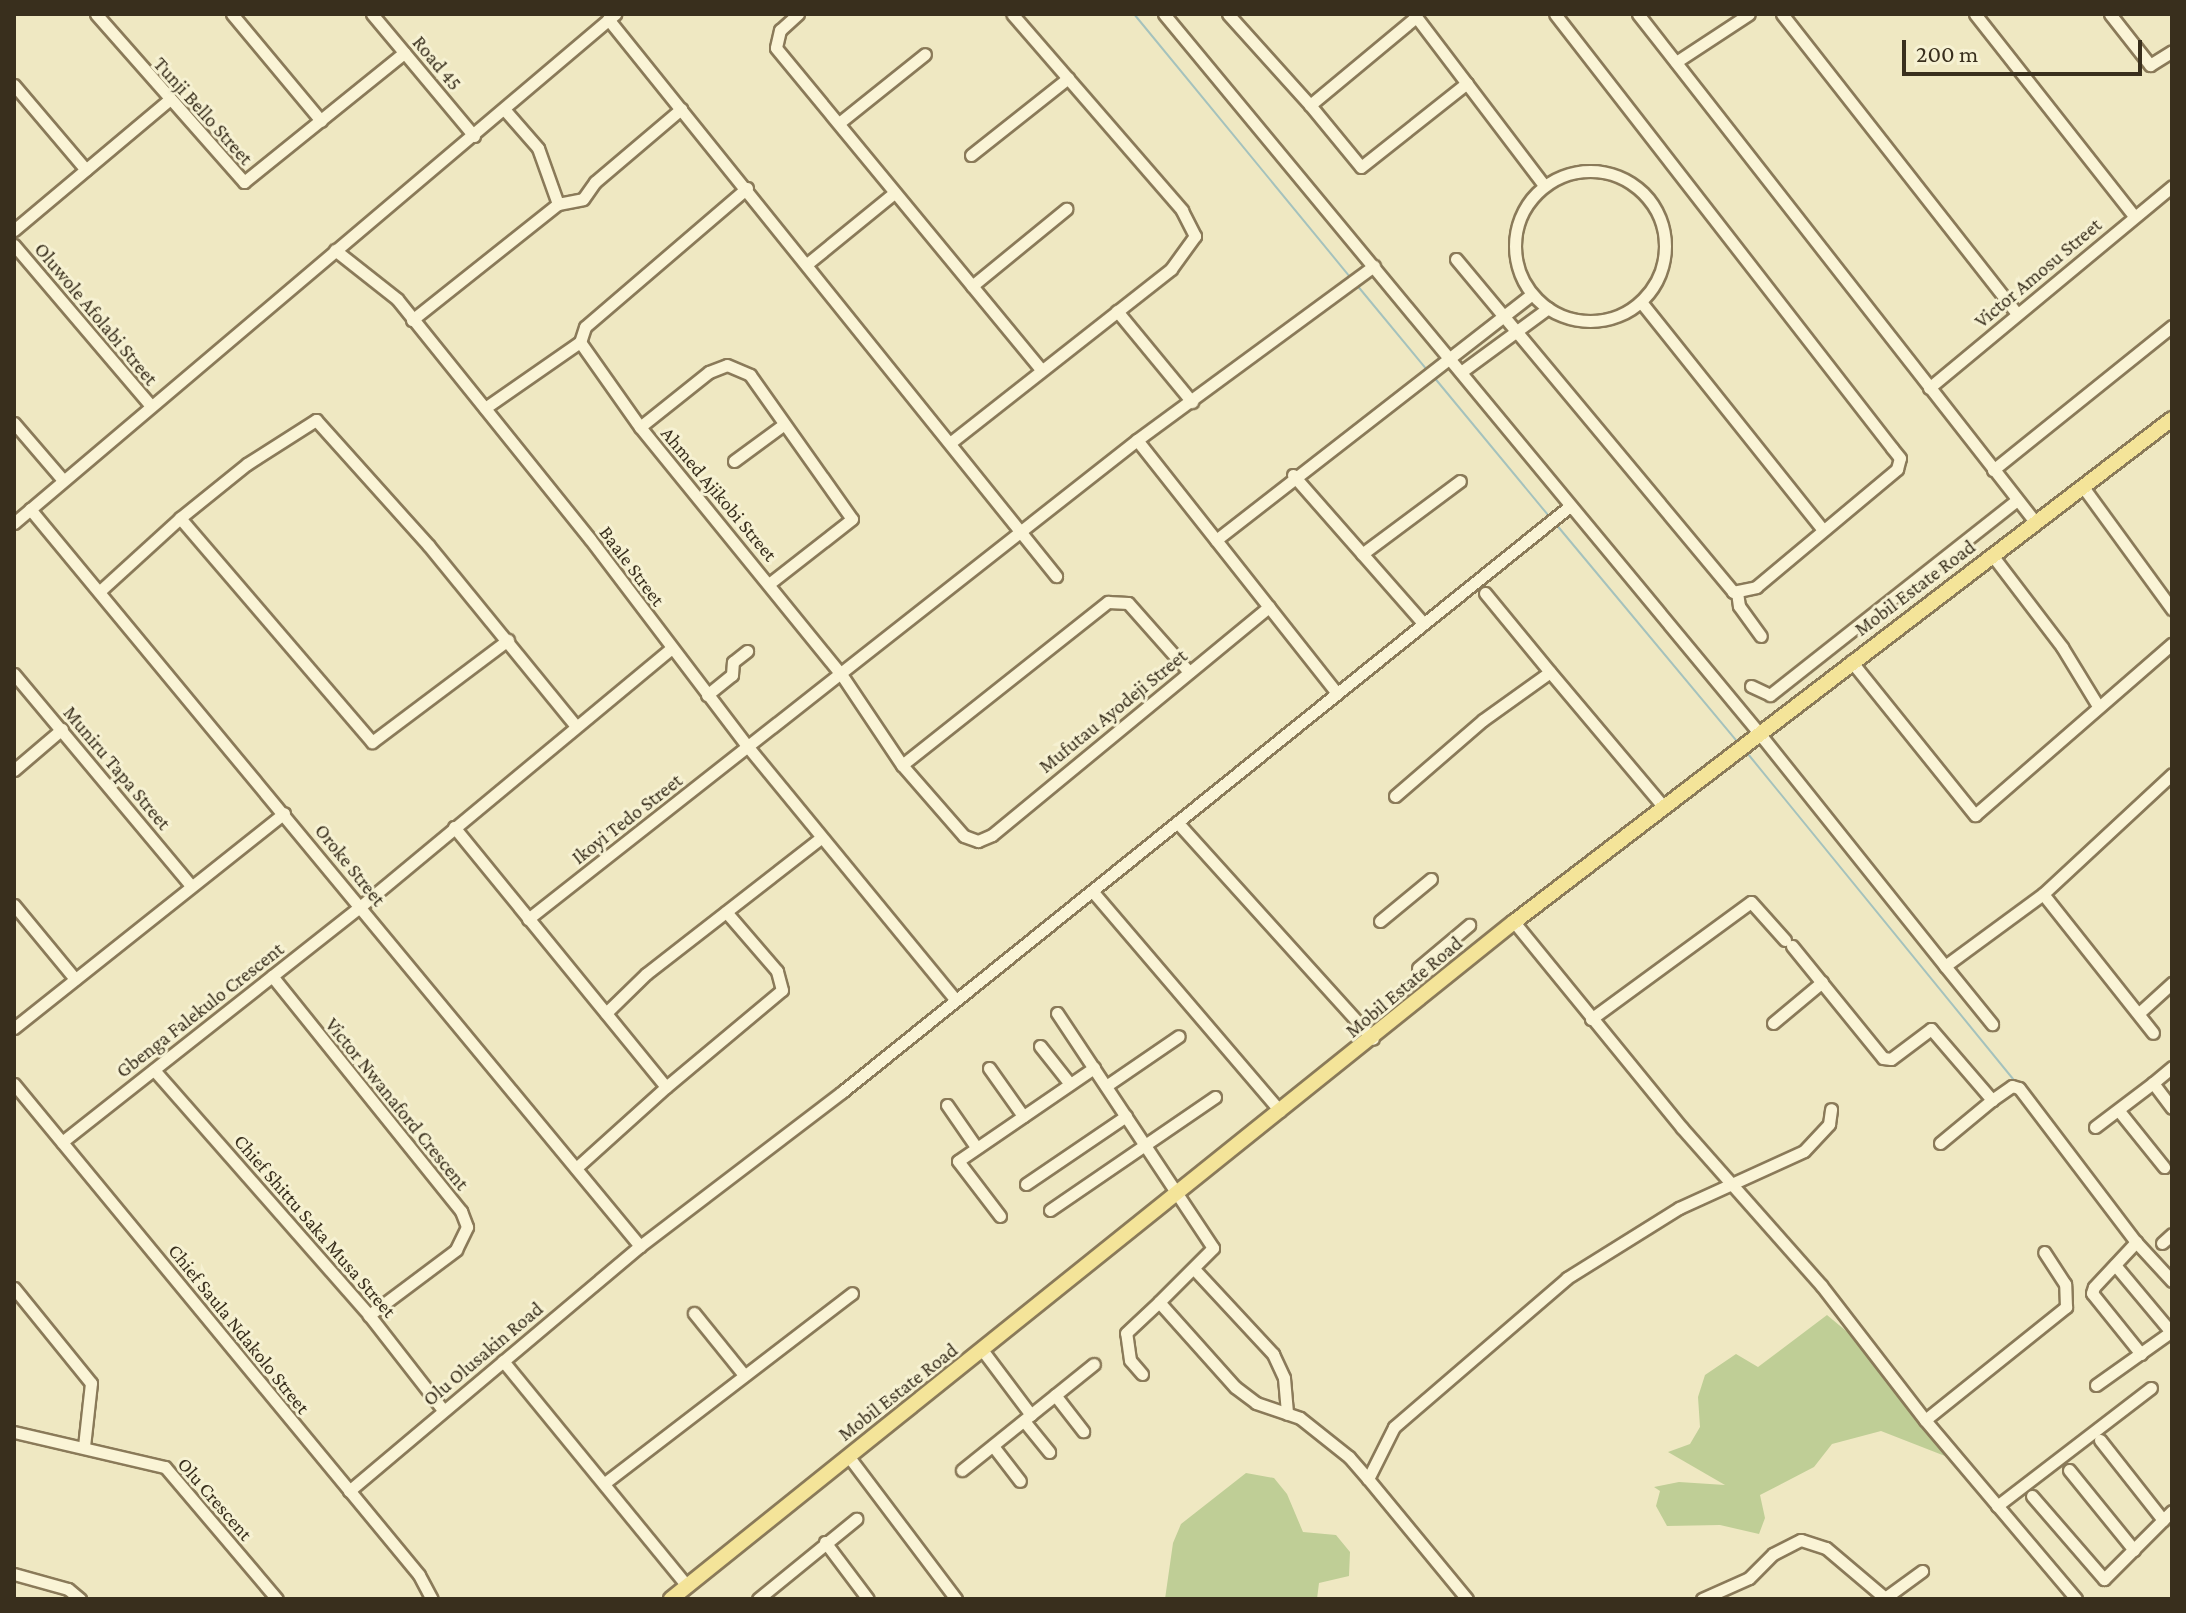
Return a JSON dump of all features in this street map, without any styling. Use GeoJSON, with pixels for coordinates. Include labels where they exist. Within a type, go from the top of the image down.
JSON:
{"type":"FeatureCollection","features":[{"type":"Feature","properties":{"kind":"main road","name":"Mobil Estate Road"},"geometry":{"type":"LineString","coordinates":[[671,1599],[1177,1192],[1373,1039],[1514,922],[1851,661],[2172,419]]}},
{"type":"Feature","properties":{"kind":"street","name":"Tunji Bello Street"},"geometry":{"type":"LineString","coordinates":[[96,14],[168,101],[244,182],[404,53]]}},
{"type":"Feature","properties":{"kind":"street"},"geometry":{"type":"LineString","coordinates":[[232,14],[321,121]]}},
{"type":"Feature","properties":{"kind":"street","name":"Road 45"},"geometry":{"type":"LineString","coordinates":[[372,14],[474,136]]}},
{"type":"Feature","properties":{"kind":"street"},"geometry":{"type":"LineString","coordinates":[[798,14],[780,30],[776,48],[1041,369]]}},
{"type":"Feature","properties":{"kind":"street"},"geometry":{"type":"LineString","coordinates":[[950,443],[1187,254],[1195,236],[1182,210],[1012,14]]}},
{"type":"Feature","properties":{"kind":"street"},"geometry":{"type":"LineString","coordinates":[[1228,14],[1361,167],[1467,83]]}},
{"type":"Feature","properties":{"kind":"street"},"geometry":{"type":"LineString","coordinates":[[1555,14],[1900,458],[1889,479],[1822,529],[1756,587],[1737,592]]}},
{"type":"Feature","properties":{"kind":"street"},"geometry":{"type":"LineString","coordinates":[[1638,14],[2036,523]]}},
{"type":"Feature","properties":{"kind":"street"},"geometry":{"type":"LineString","coordinates":[[1676,62],[1749,14]]}},
{"type":"Feature","properties":{"kind":"street"},"geometry":{"type":"LineString","coordinates":[[1782,14],[2017,314]]}},
{"type":"Feature","properties":{"kind":"street"},"geometry":{"type":"LineString","coordinates":[[1975,14],[2134,216]]}},
{"type":"Feature","properties":{"kind":"street"},"geometry":{"type":"LineString","coordinates":[[2110,14],[2150,65],[2172,51]]}},
{"type":"Feature","properties":{"kind":"street"},"geometry":{"type":"LineString","coordinates":[[1170,16],[1570,506],[1753,737],[1992,1024]]}},
{"type":"Feature","properties":{"kind":"street"},"geometry":{"type":"LineString","coordinates":[[1310,105],[1415,16],[1544,185]]}},
{"type":"Feature","properties":{"kind":"street"},"geometry":{"type":"LineString","coordinates":[[14,523],[62,479],[612,17],[681,109],[1056,576]]}},
{"type":"Feature","properties":{"kind":"street"},"geometry":{"type":"LineString","coordinates":[[839,123],[925,54]]}},
{"type":"Feature","properties":{"kind":"street"},"geometry":{"type":"LineString","coordinates":[[971,155],[1068,78]]}},
{"type":"Feature","properties":{"kind":"street"},"geometry":{"type":"LineString","coordinates":[[14,85],[86,170]]}},
{"type":"Feature","properties":{"kind":"street"},"geometry":{"type":"LineString","coordinates":[[14,230],[168,101]]}},
{"type":"Feature","properties":{"kind":"street"},"geometry":{"type":"LineString","coordinates":[[504,109],[538,148],[558,204]]}},
{"type":"Feature","properties":{"kind":"street"},"geometry":{"type":"LineString","coordinates":[[412,320],[558,204],[583,199],[595,182],[681,109]]}},
{"type":"Feature","properties":{"kind":"street"},"geometry":{"type":"LineString","coordinates":[[1591,170],[1616,175],[1646,196],[1663,231],[1664,256],[1657,281],[1641,302],[1600,321],[1577,320],[1548,308],[1532,294],[1517,267],[1514,244],[1528,201],[1544,185],[1566,173],[1591,170]]}},
{"type":"Feature","properties":{"kind":"street","name":"Victor Amosu Street"},"geometry":{"type":"LineString","coordinates":[[1929,388],[2172,186]]}},
{"type":"Feature","properties":{"kind":"street"},"geometry":{"type":"LineString","coordinates":[[485,408],[580,342],[585,327],[747,188]]}},
{"type":"Feature","properties":{"kind":"street"},"geometry":{"type":"LineString","coordinates":[[807,264],[894,193]]}},
{"type":"Feature","properties":{"kind":"street"},"geometry":{"type":"LineString","coordinates":[[972,286],[1066,209]]}},
{"type":"Feature","properties":{"kind":"street","name":"Oluwole Afolabi Street"},"geometry":{"type":"LineString","coordinates":[[14,245],[151,406]]}},
{"type":"Feature","properties":{"kind":"street","name":"Baale Street"},"geometry":{"type":"LineString","coordinates":[[335,250],[374,276],[485,408],[748,747],[955,999]]}},
{"type":"Feature","properties":{"kind":"street"},"geometry":{"type":"LineString","coordinates":[[1456,259],[1718,579],[1737,592],[1739,606],[1761,636]]}},
{"type":"Feature","properties":{"kind":"street","name":"Ikoyi Tedo Street"},"geometry":{"type":"LineString","coordinates":[[528,919],[1137,440],[1374,266]]}},
{"type":"Feature","properties":{"kind":"street"},"geometry":{"type":"LineString","coordinates":[[1216,540],[1293,475],[1448,357],[1506,319],[1532,294]]}},
{"type":"Feature","properties":{"kind":"street"},"geometry":{"type":"LineString","coordinates":[[1641,302],[1822,529]]}},
{"type":"Feature","properties":{"kind":"street"},"geometry":{"type":"LineString","coordinates":[[1461,372],[1548,308]]}},
{"type":"Feature","properties":{"kind":"street"},"geometry":{"type":"LineString","coordinates":[[1117,311],[1192,402]]}},
{"type":"Feature","properties":{"kind":"street"},"geometry":{"type":"LineString","coordinates":[[1993,470],[2172,326]]}},
{"type":"Feature","properties":{"kind":"street","name":"Ahmed Ajikobi Street"},"geometry":{"type":"LineString","coordinates":[[580,342],[640,427],[841,674],[902,765],[964,836],[978,841]]}},
{"type":"Feature","properties":{"kind":"street"},"geometry":{"type":"LineString","coordinates":[[640,427],[709,372],[727,365],[750,375],[852,519],[770,583]]}},
{"type":"Feature","properties":{"kind":"street"},"geometry":{"type":"LineString","coordinates":[[101,590],[180,518],[247,464],[316,420],[508,640],[575,725]]}},
{"type":"Feature","properties":{"kind":"street"},"geometry":{"type":"LineString","coordinates":[[14,423],[62,479]]}},
{"type":"Feature","properties":{"kind":"street"},"geometry":{"type":"LineString","coordinates":[[734,461],[783,425]]}},
{"type":"Feature","properties":{"kind":"street"},"geometry":{"type":"LineString","coordinates":[[1137,440],[1336,692]]}},
{"type":"Feature","properties":{"kind":"street"},"geometry":{"type":"LineString","coordinates":[[1293,475],[1424,624]]}},
{"type":"Feature","properties":{"kind":"street"},"geometry":{"type":"LineString","coordinates":[[1362,554],[1460,481]]}},
{"type":"Feature","properties":{"kind":"street"},"geometry":{"type":"LineString","coordinates":[[2083,487],[2172,609]]}},
{"type":"Feature","properties":{"kind":"street"},"geometry":{"type":"LineString","coordinates":[[1751,686],[1770,695],[2017,500]]}},
{"type":"Feature","properties":{"kind":"street","name":"Olu Olusakin Road"},"geometry":{"type":"LineString","coordinates":[[349,1491],[640,1246],[1093,892],[1336,692],[1570,506]]}},
{"type":"Feature","properties":{"kind":"street","name":"Oroke Street"},"geometry":{"type":"LineString","coordinates":[[30,509],[101,590],[640,1246]]}},
{"type":"Feature","properties":{"kind":"street"},"geometry":{"type":"LineString","coordinates":[[180,518],[372,742],[508,640]]}},
{"type":"Feature","properties":{"kind":"street"},"geometry":{"type":"LineString","coordinates":[[1992,555],[2062,647],[2098,706]]}},
{"type":"Feature","properties":{"kind":"street"},"geometry":{"type":"LineString","coordinates":[[1485,593],[1663,806]]}},
{"type":"Feature","properties":{"kind":"street"},"geometry":{"type":"LineString","coordinates":[[902,765],[1108,602],[1128,603],[1189,672]]}},
{"type":"Feature","properties":{"kind":"street","name":"Mufutau Ayodeji Street"},"geometry":{"type":"LineString","coordinates":[[978,841],[1269,607]]}},
{"type":"Feature","properties":{"kind":"street"},"geometry":{"type":"LineString","coordinates":[[1851,661],[1975,815],[2172,644]]}},
{"type":"Feature","properties":{"kind":"street","name":"Gbenga Falekulo Crescent"},"geometry":{"type":"LineString","coordinates":[[62,1142],[361,906],[575,725],[671,649]]}},
{"type":"Feature","properties":{"kind":"street"},"geometry":{"type":"LineString","coordinates":[[707,695],[732,675],[733,662],[747,651]]}},
{"type":"Feature","properties":{"kind":"street"},"geometry":{"type":"LineString","coordinates":[[1395,796],[1483,720],[1550,672]]}},
{"type":"Feature","properties":{"kind":"street","name":"Muniru Tapa Street"},"geometry":{"type":"LineString","coordinates":[[14,674],[191,886]]}},
{"type":"Feature","properties":{"kind":"street"},"geometry":{"type":"LineString","coordinates":[[14,770],[62,729]]}},
{"type":"Feature","properties":{"kind":"street"},"geometry":{"type":"LineString","coordinates":[[1945,966],[2043,894],[2172,774]]}},
{"type":"Feature","properties":{"kind":"street"},"geometry":{"type":"LineString","coordinates":[[14,1028],[284,813]]}},
{"type":"Feature","properties":{"kind":"street"},"geometry":{"type":"LineString","coordinates":[[1177,822],[1373,1039]]}},
{"type":"Feature","properties":{"kind":"street"},"geometry":{"type":"LineString","coordinates":[[454,827],[666,1087]]}},
{"type":"Feature","properties":{"kind":"street"},"geometry":{"type":"LineString","coordinates":[[606,1013],[646,974],[821,838]]}},
{"type":"Feature","properties":{"kind":"street"},"geometry":{"type":"LineString","coordinates":[[1380,921],[1431,879]]}},
{"type":"Feature","properties":{"kind":"street"},"geometry":{"type":"LineString","coordinates":[[1093,892],[1280,1111]]}},
{"type":"Feature","properties":{"kind":"street"},"geometry":{"type":"LineString","coordinates":[[2043,894],[2153,1033]]}},
{"type":"Feature","properties":{"kind":"street"},"geometry":{"type":"LineString","coordinates":[[1591,1019],[1746,904],[1756,904],[1883,1058],[1891,1059],[1934,1030],[1992,1100]]}},
{"type":"Feature","properties":{"kind":"street"},"geometry":{"type":"LineString","coordinates":[[14,905],[75,979]]}},
{"type":"Feature","properties":{"kind":"street"},"geometry":{"type":"LineString","coordinates":[[576,1168],[666,1087],[782,990],[777,971],[726,912]]}},
{"type":"Feature","properties":{"kind":"street"},"geometry":{"type":"LineString","coordinates":[[1514,922],[1591,1019],[1821,1285],[1925,1420],[2076,1599]]}},
{"type":"Feature","properties":{"kind":"street"},"geometry":{"type":"LineString","coordinates":[[1418,968],[1469,925]]}},
{"type":"Feature","properties":{"kind":"street","name":"Victor Nwanaford Crescent"},"geometry":{"type":"LineString","coordinates":[[272,976],[461,1211],[467,1227],[456,1250],[369,1315]]}},
{"type":"Feature","properties":{"kind":"street"},"geometry":{"type":"LineString","coordinates":[[1773,1023],[1822,982]]}},
{"type":"Feature","properties":{"kind":"street"},"geometry":{"type":"LineString","coordinates":[[2139,1013],[2172,983]]}},
{"type":"Feature","properties":{"kind":"street"},"geometry":{"type":"LineString","coordinates":[[1057,1013],[1213,1248],[1195,1270],[1126,1333],[1130,1360],[1142,1374]]}},
{"type":"Feature","properties":{"kind":"street"},"geometry":{"type":"LineString","coordinates":[[1106,1086],[1179,1036]]}},
{"type":"Feature","properties":{"kind":"street"},"geometry":{"type":"LineString","coordinates":[[1040,1046],[1070,1084]]}},
{"type":"Feature","properties":{"kind":"street"},"geometry":{"type":"LineString","coordinates":[[2095,1127],[2172,1067]]}},
{"type":"Feature","properties":{"kind":"street"},"geometry":{"type":"LineString","coordinates":[[989,1068],[1023,1116]]}},
{"type":"Feature","properties":{"kind":"street"},"geometry":{"type":"LineString","coordinates":[[1000,1216],[959,1167],[958,1161],[1094,1068]]}},
{"type":"Feature","properties":{"kind":"street","name":"Chief Shittu Saka Musa Street"},"geometry":{"type":"LineString","coordinates":[[154,1070],[369,1315],[443,1410]]}},
{"type":"Feature","properties":{"kind":"street"},"geometry":{"type":"LineString","coordinates":[[2153,1083],[2172,1108]]}},
{"type":"Feature","properties":{"kind":"street","name":"Chief Saula Ndakolo Street"},"geometry":{"type":"LineString","coordinates":[[14,1084],[349,1491],[432,1599]]}},
{"type":"Feature","properties":{"kind":"street"},"geometry":{"type":"LineString","coordinates":[[1940,1143],[2012,1086],[2019,1088],[2136,1242],[2172,1281]]}},
{"type":"Feature","properties":{"kind":"street"},"geometry":{"type":"LineString","coordinates":[[1050,1210],[1215,1097]]}},
{"type":"Feature","properties":{"kind":"street"},"geometry":{"type":"LineString","coordinates":[[947,1105],[976,1147]]}},
{"type":"Feature","properties":{"kind":"street"},"geometry":{"type":"LineString","coordinates":[[1368,1479],[1394,1427],[1567,1278],[1679,1208],[1804,1151],[1829,1124],[1831,1109]]}},
{"type":"Feature","properties":{"kind":"street"},"geometry":{"type":"LineString","coordinates":[[2119,1111],[2164,1167]]}},
{"type":"Feature","properties":{"kind":"street"},"geometry":{"type":"LineString","coordinates":[[1026,1184],[1126,1116]]}},
{"type":"Feature","properties":{"kind":"street"},"geometry":{"type":"LineString","coordinates":[[2136,1242],[2092,1293],[2141,1354]]}},
{"type":"Feature","properties":{"kind":"street"},"geometry":{"type":"LineString","coordinates":[[1925,1420],[2066,1307],[2065,1284],[2044,1252]]}},
{"type":"Feature","properties":{"kind":"street"},"geometry":{"type":"LineString","coordinates":[[2115,1265],[2169,1333],[2172,1347]]}},
{"type":"Feature","properties":{"kind":"street"},"geometry":{"type":"LineString","coordinates":[[1195,1270],[1273,1354],[1284,1378],[1287,1414]]}},
{"type":"Feature","properties":{"kind":"street"},"geometry":{"type":"LineString","coordinates":[[14,1288],[91,1383],[84,1446]]}},
{"type":"Feature","properties":{"kind":"street"},"geometry":{"type":"LineString","coordinates":[[606,1482],[852,1293]]}},
{"type":"Feature","properties":{"kind":"street"},"geometry":{"type":"LineString","coordinates":[[1159,1302],[1235,1387],[1256,1403],[1287,1414],[1323,1435],[1368,1479],[1467,1599]]}},
{"type":"Feature","properties":{"kind":"street"},"geometry":{"type":"LineString","coordinates":[[694,1313],[744,1375]]}},
{"type":"Feature","properties":{"kind":"street"},"geometry":{"type":"LineString","coordinates":[[2096,1385],[2169,1333]]}},
{"type":"Feature","properties":{"kind":"street"},"geometry":{"type":"LineString","coordinates":[[983,1351],[1049,1452]]}},
{"type":"Feature","properties":{"kind":"street"},"geometry":{"type":"LineString","coordinates":[[503,1361],[606,1482],[687,1586]]}},
{"type":"Feature","properties":{"kind":"street"},"geometry":{"type":"LineString","coordinates":[[962,1470],[1094,1364]]}},
{"type":"Feature","properties":{"kind":"street"},"geometry":{"type":"LineString","coordinates":[[1997,1506],[2151,1388]]}},
{"type":"Feature","properties":{"kind":"street"},"geometry":{"type":"LineString","coordinates":[[1055,1395],[1083,1431]]}},
{"type":"Feature","properties":{"kind":"street","name":"Olu Crescent"},"geometry":{"type":"LineString","coordinates":[[14,1432],[165,1467],[277,1599]]}},
{"type":"Feature","properties":{"kind":"street"},"geometry":{"type":"LineString","coordinates":[[2032,1496],[2099,1577],[2109,1577],[2168,1515],[2100,1440]]}},
{"type":"Feature","properties":{"kind":"street"},"geometry":{"type":"LineString","coordinates":[[993,1446],[1020,1481]]}},
{"type":"Feature","properties":{"kind":"street"},"geometry":{"type":"LineString","coordinates":[[849,1457],[956,1599]]}},
{"type":"Feature","properties":{"kind":"street"},"geometry":{"type":"LineString","coordinates":[[2069,1470],[2134,1550]]}},
{"type":"Feature","properties":{"kind":"street"},"geometry":{"type":"LineString","coordinates":[[762,1598],[856,1519]]}},
{"type":"Feature","properties":{"kind":"street"},"geometry":{"type":"LineString","coordinates":[[1702,1599],[1749,1578],[1773,1554],[1801,1540],[1826,1548],[1885,1598],[1922,1571]]}},
{"type":"Feature","properties":{"kind":"street"},"geometry":{"type":"LineString","coordinates":[[825,1542],[868,1599]]}},
{"type":"Feature","properties":{"kind":"street"},"geometry":{"type":"LineString","coordinates":[[14,1574],[68,1589],[80,1599]]}},
{"type":"Feature","properties":{"kind":"green space"},"geometry":{"type":"Polygon","coordinates":[[[1827,1315],[1857,1340],[1945,1456],[1881,1431],[1832,1444],[1814,1467],[1760,1495],[1765,1518],[1759,1534],[1720,1525],[1667,1526],[1656,1506],[1660,1491],[1654,1487],[1679,1482],[1725,1485],[1668,1452],[1690,1444],[1700,1427],[1698,1397],[1705,1375],[1736,1354],[1758,1367],[1827,1315]]]}},
{"type":"Feature","properties":{"kind":"green space"},"geometry":{"type":"Polygon","coordinates":[[[1246,1473],[1274,1478],[1287,1494],[1303,1532],[1336,1535],[1350,1552],[1349,1576],[1319,1583],[1317,1599],[1165,1599],[1173,1543],[1181,1524],[1246,1473]]]}},
{"type":"Feature","properties":{"kind":"waterway"},"geometry":{"type":"LineString","coordinates":[[1134,14],[1352,279]]}},
{"type":"Feature","properties":{"kind":"waterway"},"geometry":{"type":"LineString","coordinates":[[1356,284],[1428,371]]}},
{"type":"Feature","properties":{"kind":"waterway"},"geometry":{"type":"LineString","coordinates":[[1433,376],[1549,516]]}},
{"type":"Feature","properties":{"kind":"waterway"},"geometry":{"type":"LineString","coordinates":[[1555,523],[1738,743]]}},
{"type":"Feature","properties":{"kind":"waterway"},"geometry":{"type":"LineString","coordinates":[[1748,754],[2014,1080]]}}]}
